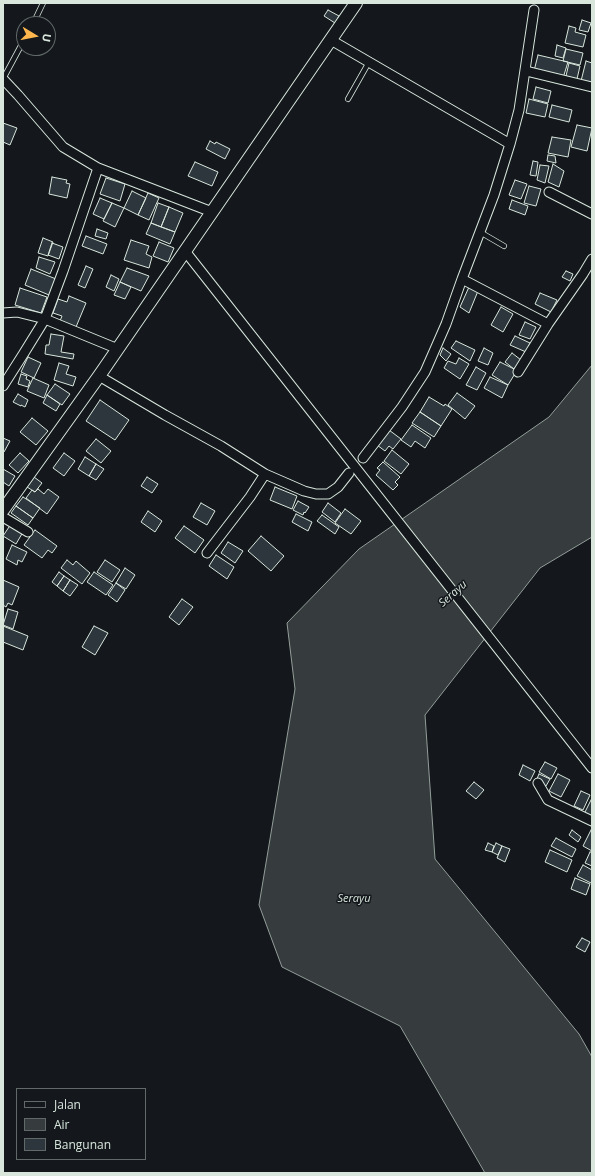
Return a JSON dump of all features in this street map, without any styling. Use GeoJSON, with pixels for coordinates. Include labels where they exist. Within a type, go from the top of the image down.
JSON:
{"type":"FeatureCollection","features":[{"type":"Feature","properties":{"kind":"main road"},"geometry":{"type":"LineString","coordinates":[[3,510],[100,376],[356,3]]}},
{"type":"Feature","properties":{"kind":"street"},"geometry":{"type":"LineString","coordinates":[[363,458],[402,407],[425,372],[446,324],[494,195],[510,144],[519,110],[526,71],[534,10]]}},
{"type":"Feature","properties":{"kind":"street"},"geometry":{"type":"LineString","coordinates":[[331,40],[510,144]]}},
{"type":"Feature","properties":{"kind":"street"},"geometry":{"type":"LineString","coordinates":[[526,71],[592,87]]}},
{"type":"Feature","properties":{"kind":"street"},"geometry":{"type":"LineString","coordinates":[[3,79],[63,147],[98,168],[212,212]]}},
{"type":"Feature","properties":{"kind":"street"},"geometry":{"type":"LineString","coordinates":[[3,386],[45,318],[66,264],[98,168]]}},
{"type":"Feature","properties":{"kind":"street"},"geometry":{"type":"LineString","coordinates":[[549,192],[592,214]]}},
{"type":"Feature","properties":{"kind":"street"},"geometry":{"type":"LineString","coordinates":[[185,251],[592,768]]}},
{"type":"Feature","properties":{"kind":"street"},"geometry":{"type":"LineString","coordinates":[[518,372],[592,259]]}},
{"type":"Feature","properties":{"kind":"street"},"geometry":{"type":"LineString","coordinates":[[462,279],[548,324]]}},
{"type":"Feature","properties":{"kind":"street"},"geometry":{"type":"LineString","coordinates":[[3,313],[17,312],[45,318],[118,349]]}},
{"type":"Feature","properties":{"kind":"street"},"geometry":{"type":"LineString","coordinates":[[100,376],[165,415],[221,446],[265,474],[304,491],[316,494],[328,494],[338,486],[349,472]]}},
{"type":"Feature","properties":{"kind":"street"},"geometry":{"type":"LineString","coordinates":[[207,553],[250,497],[265,474]]}},
{"type":"Feature","properties":{"kind":"street"},"geometry":{"type":"LineString","coordinates":[[3,517],[28,532]]}},
{"type":"Feature","properties":{"kind":"street"},"geometry":{"type":"LineString","coordinates":[[538,783],[548,800],[592,821]]}},
{"type":"Feature","properties":{"kind":"lane"},"geometry":{"type":"LineString","coordinates":[[37,16],[43,3]]}},
{"type":"Feature","properties":{"kind":"lane"},"geometry":{"type":"LineString","coordinates":[[3,79],[16,55]]}},
{"type":"Feature","properties":{"kind":"lane"},"geometry":{"type":"LineString","coordinates":[[348,99],[369,62]]}},
{"type":"Feature","properties":{"kind":"lane"},"geometry":{"type":"LineString","coordinates":[[480,232],[504,246]]}},
{"type":"Feature","properties":{"kind":"water","name":"Serayu"},"geometry":{"type":"Polygon","coordinates":[[[592,365],[592,537],[540,568],[425,715],[435,859],[579,1034],[592,1057],[592,1173],[485,1173],[400,1026],[282,967],[259,905],[295,689],[287,623],[359,549],[549,417],[592,365]]]}},
{"type":"Feature","properties":{"kind":"building"},"geometry":{"type":"Polygon","coordinates":[[[328,10],[339,16],[335,23],[324,16],[328,10]]]}},
{"type":"Feature","properties":{"kind":"building"},"geometry":{"type":"Polygon","coordinates":[[[582,20],[591,23],[588,32],[579,30],[582,20]]]}},
{"type":"Feature","properties":{"kind":"building"},"geometry":{"type":"Polygon","coordinates":[[[569,26],[576,28],[575,32],[586,35],[583,47],[565,43],[569,26]]]}},
{"type":"Feature","properties":{"kind":"building"},"geometry":{"type":"Polygon","coordinates":[[[557,45],[566,48],[563,58],[555,56],[557,45]]]}},
{"type":"Feature","properties":{"kind":"building"},"geometry":{"type":"Polygon","coordinates":[[[566,49],[583,53],[580,65],[563,61],[566,49]]]}},
{"type":"Feature","properties":{"kind":"building"},"geometry":{"type":"Polygon","coordinates":[[[538,55],[568,62],[563,78],[534,71],[538,55]]]}},
{"type":"Feature","properties":{"kind":"building"},"geometry":{"type":"Polygon","coordinates":[[[586,61],[592,63],[592,84],[581,81],[586,61]]]}},
{"type":"Feature","properties":{"kind":"building"},"geometry":{"type":"Polygon","coordinates":[[[569,63],[580,66],[577,79],[566,76],[569,63]]]}},
{"type":"Feature","properties":{"kind":"building"},"geometry":{"type":"Polygon","coordinates":[[[536,87],[551,91],[548,103],[533,99],[536,87]]]}},
{"type":"Feature","properties":{"kind":"building"},"geometry":{"type":"Polygon","coordinates":[[[529,99],[548,104],[545,117],[526,113],[529,99]]]}},
{"type":"Feature","properties":{"kind":"building"},"geometry":{"type":"Polygon","coordinates":[[[552,105],[572,110],[569,122],[549,117],[552,105]]]}},
{"type":"Feature","properties":{"kind":"building"},"geometry":{"type":"Polygon","coordinates":[[[3,123],[17,128],[10,145],[3,142],[3,123]]]}},
{"type":"Feature","properties":{"kind":"building"},"geometry":{"type":"Polygon","coordinates":[[[577,125],[592,128],[587,151],[571,147],[577,125]]]}},
{"type":"Feature","properties":{"kind":"building"},"geometry":{"type":"Polygon","coordinates":[[[552,137],[571,140],[568,157],[548,153],[552,137]]]}},
{"type":"Feature","properties":{"kind":"building"},"geometry":{"type":"Polygon","coordinates":[[[210,141],[215,144],[216,142],[230,149],[225,159],[206,149],[210,141]]]}},
{"type":"Feature","properties":{"kind":"building"},"geometry":{"type":"Polygon","coordinates":[[[548,155],[555,156],[556,163],[547,161],[548,155]]]}},
{"type":"Feature","properties":{"kind":"building"},"geometry":{"type":"Polygon","coordinates":[[[533,161],[538,162],[536,176],[530,175],[533,161]]]}},
{"type":"Feature","properties":{"kind":"building"},"geometry":{"type":"Polygon","coordinates":[[[195,162],[218,172],[212,186],[188,176],[195,162]]]}},
{"type":"Feature","properties":{"kind":"building"},"geometry":{"type":"Polygon","coordinates":[[[553,164],[564,171],[559,187],[548,182],[553,164]]]}},
{"type":"Feature","properties":{"kind":"building"},"geometry":{"type":"Polygon","coordinates":[[[540,165],[549,166],[545,183],[537,180],[540,165]]]}},
{"type":"Feature","properties":{"kind":"building"},"geometry":{"type":"Polygon","coordinates":[[[52,177],[67,180],[66,183],[70,184],[67,198],[49,194],[52,177]]]}},
{"type":"Feature","properties":{"kind":"building"},"geometry":{"type":"Polygon","coordinates":[[[106,178],[125,184],[120,201],[100,194],[106,178]]]}},
{"type":"Feature","properties":{"kind":"building"},"geometry":{"type":"Polygon","coordinates":[[[515,180],[527,184],[521,199],[509,195],[515,180]]]}},
{"type":"Feature","properties":{"kind":"building"},"geometry":{"type":"Polygon","coordinates":[[[529,186],[541,189],[536,206],[524,203],[529,186]]]}},
{"type":"Feature","properties":{"kind":"building"},"geometry":{"type":"Polygon","coordinates":[[[132,191],[146,198],[138,215],[124,208],[132,191]]]}},
{"type":"Feature","properties":{"kind":"building"},"geometry":{"type":"Polygon","coordinates":[[[148,193],[159,198],[149,220],[138,215],[148,193]]]}},
{"type":"Feature","properties":{"kind":"building"},"geometry":{"type":"Polygon","coordinates":[[[100,198],[112,203],[104,219],[93,214],[100,198]]]}},
{"type":"Feature","properties":{"kind":"building"},"geometry":{"type":"Polygon","coordinates":[[[512,200],[528,206],[525,215],[509,209],[512,200]]]}},
{"type":"Feature","properties":{"kind":"building"},"geometry":{"type":"Polygon","coordinates":[[[112,203],[124,208],[115,227],[103,221],[112,203]]]}},
{"type":"Feature","properties":{"kind":"building"},"geometry":{"type":"Polygon","coordinates":[[[158,203],[169,207],[161,227],[151,223],[158,203]]]}},
{"type":"Feature","properties":{"kind":"building"},"geometry":{"type":"Polygon","coordinates":[[[169,207],[183,213],[175,232],[161,227],[169,207]]]}},
{"type":"Feature","properties":{"kind":"building"},"geometry":{"type":"Polygon","coordinates":[[[151,223],[175,232],[170,244],[146,234],[151,223]]]}},
{"type":"Feature","properties":{"kind":"building"},"geometry":{"type":"Polygon","coordinates":[[[97,229],[108,233],[106,239],[95,236],[97,229]]]}},
{"type":"Feature","properties":{"kind":"building"},"geometry":{"type":"Polygon","coordinates":[[[86,236],[107,244],[103,254],[82,246],[86,236]]]}},
{"type":"Feature","properties":{"kind":"building"},"geometry":{"type":"Polygon","coordinates":[[[43,238],[53,242],[48,256],[38,253],[43,238]]]}},
{"type":"Feature","properties":{"kind":"building"},"geometry":{"type":"Polygon","coordinates":[[[131,240],[149,246],[146,254],[152,257],[149,268],[124,260],[131,240]]]}},
{"type":"Feature","properties":{"kind":"building"},"geometry":{"type":"Polygon","coordinates":[[[159,242],[174,248],[168,262],[153,256],[159,242]]]}},
{"type":"Feature","properties":{"kind":"building"},"geometry":{"type":"Polygon","coordinates":[[[52,243],[63,247],[59,259],[48,255],[52,243]]]}},
{"type":"Feature","properties":{"kind":"building"},"geometry":{"type":"Polygon","coordinates":[[[39,257],[55,262],[50,274],[36,268],[39,257]]]}},
{"type":"Feature","properties":{"kind":"building"},"geometry":{"type":"Polygon","coordinates":[[[86,266],[93,269],[85,288],[78,285],[86,266]]]}},
{"type":"Feature","properties":{"kind":"building"},"geometry":{"type":"Polygon","coordinates":[[[127,268],[149,276],[141,291],[120,282],[127,268]]]}},
{"type":"Feature","properties":{"kind":"building"},"geometry":{"type":"Polygon","coordinates":[[[31,269],[56,279],[49,295],[25,285],[31,269]]]}},
{"type":"Feature","properties":{"kind":"building"},"geometry":{"type":"Polygon","coordinates":[[[566,271],[573,274],[570,281],[562,277],[566,271]]]}},
{"type":"Feature","properties":{"kind":"building"},"geometry":{"type":"Polygon","coordinates":[[[111,275],[119,279],[114,291],[106,287],[111,275]]]}},
{"type":"Feature","properties":{"kind":"building"},"geometry":{"type":"Polygon","coordinates":[[[120,282],[131,287],[125,299],[114,295],[120,282]]]}},
{"type":"Feature","properties":{"kind":"building"},"geometry":{"type":"Polygon","coordinates":[[[469,287],[478,291],[469,313],[460,307],[469,287]]]}},
{"type":"Feature","properties":{"kind":"building"},"geometry":{"type":"Polygon","coordinates":[[[20,288],[47,297],[41,313],[15,305],[20,288]]]}},
{"type":"Feature","properties":{"kind":"building"},"geometry":{"type":"Polygon","coordinates":[[[540,293],[557,300],[551,312],[535,304],[540,293]]]}},
{"type":"Feature","properties":{"kind":"building"},"geometry":{"type":"Polygon","coordinates":[[[69,296],[86,303],[76,327],[60,321],[62,316],[53,313],[58,299],[67,302],[69,296]]]}},
{"type":"Feature","properties":{"kind":"building"},"geometry":{"type":"Polygon","coordinates":[[[501,307],[513,314],[503,332],[491,325],[501,307]]]}},
{"type":"Feature","properties":{"kind":"building"},"geometry":{"type":"Polygon","coordinates":[[[525,322],[536,327],[530,339],[519,335],[525,322]]]}},
{"type":"Feature","properties":{"kind":"building"},"geometry":{"type":"Polygon","coordinates":[[[51,334],[64,336],[61,352],[74,354],[73,359],[45,354],[46,345],[49,345],[51,334]]]}},
{"type":"Feature","properties":{"kind":"building"},"geometry":{"type":"Polygon","coordinates":[[[515,336],[530,343],[526,352],[510,345],[515,336]]]}},
{"type":"Feature","properties":{"kind":"building"},"geometry":{"type":"Polygon","coordinates":[[[456,341],[475,350],[470,361],[451,348],[456,341]]]}},
{"type":"Feature","properties":{"kind":"building"},"geometry":{"type":"Polygon","coordinates":[[[443,348],[451,354],[446,361],[440,355],[443,348]]]}},
{"type":"Feature","properties":{"kind":"building"},"geometry":{"type":"Polygon","coordinates":[[[484,348],[493,353],[488,365],[478,361],[484,348]]]}},
{"type":"Feature","properties":{"kind":"building"},"geometry":{"type":"Polygon","coordinates":[[[512,353],[521,360],[514,369],[505,362],[512,353]]]}},
{"type":"Feature","properties":{"kind":"building"},"geometry":{"type":"Polygon","coordinates":[[[28,357],[41,363],[34,378],[21,372],[28,357]]]}},
{"type":"Feature","properties":{"kind":"building"},"geometry":{"type":"Polygon","coordinates":[[[459,358],[469,364],[460,379],[444,368],[448,361],[456,364],[459,358]]]}},
{"type":"Feature","properties":{"kind":"building"},"geometry":{"type":"Polygon","coordinates":[[[500,362],[514,369],[516,372],[508,385],[492,375],[500,362]]]}},
{"type":"Feature","properties":{"kind":"building"},"geometry":{"type":"Polygon","coordinates":[[[59,363],[69,366],[66,374],[76,377],[73,386],[54,380],[59,363]]]}},
{"type":"Feature","properties":{"kind":"building"},"geometry":{"type":"Polygon","coordinates":[[[476,367],[486,373],[477,390],[466,385],[476,367]]]}},
{"type":"Feature","properties":{"kind":"building"},"geometry":{"type":"Polygon","coordinates":[[[21,374],[27,376],[26,379],[30,381],[28,387],[18,384],[21,374]]]}},
{"type":"Feature","properties":{"kind":"building"},"geometry":{"type":"Polygon","coordinates":[[[490,377],[508,385],[502,398],[484,388],[490,377]]]}},
{"type":"Feature","properties":{"kind":"building"},"geometry":{"type":"Polygon","coordinates":[[[33,378],[49,385],[44,398],[27,391],[33,378]]]}},
{"type":"Feature","properties":{"kind":"building"},"geometry":{"type":"Polygon","coordinates":[[[55,384],[70,394],[62,405],[47,395],[55,384]]]}},
{"type":"Feature","properties":{"kind":"building"},"geometry":{"type":"Polygon","coordinates":[[[457,393],[475,406],[465,419],[448,405],[457,393]]]}},
{"type":"Feature","properties":{"kind":"building"},"geometry":{"type":"Polygon","coordinates":[[[18,394],[28,400],[25,407],[13,402],[18,394]]]}},
{"type":"Feature","properties":{"kind":"building"},"geometry":{"type":"Polygon","coordinates":[[[47,395],[60,404],[56,411],[43,403],[47,395]]]}},
{"type":"Feature","properties":{"kind":"building"},"geometry":{"type":"Polygon","coordinates":[[[429,397],[452,409],[441,426],[420,412],[429,397]]]}},
{"type":"Feature","properties":{"kind":"building"},"geometry":{"type":"Polygon","coordinates":[[[100,400],[129,420],[115,440],[86,421],[100,400]]]}},
{"type":"Feature","properties":{"kind":"building"},"geometry":{"type":"Polygon","coordinates":[[[420,412],[441,426],[434,437],[412,423],[420,412]]]}},
{"type":"Feature","properties":{"kind":"building"},"geometry":{"type":"Polygon","coordinates":[[[32,418],[48,431],[36,445],[20,432],[32,418]]]}},
{"type":"Feature","properties":{"kind":"building"},"geometry":{"type":"Polygon","coordinates":[[[412,425],[431,438],[425,448],[415,441],[411,447],[401,440],[412,425]]]}},
{"type":"Feature","properties":{"kind":"building"},"geometry":{"type":"Polygon","coordinates":[[[389,430],[401,439],[393,449],[389,446],[385,451],[377,445],[389,430]]]}},
{"type":"Feature","properties":{"kind":"building"},"geometry":{"type":"Polygon","coordinates":[[[3,438],[10,441],[4,452],[3,452],[3,438]]]}},
{"type":"Feature","properties":{"kind":"building"},"geometry":{"type":"Polygon","coordinates":[[[96,439],[111,451],[101,463],[86,451],[96,439]]]}},
{"type":"Feature","properties":{"kind":"building"},"geometry":{"type":"Polygon","coordinates":[[[392,450],[409,464],[401,474],[384,461],[392,450]]]}},
{"type":"Feature","properties":{"kind":"building"},"geometry":{"type":"Polygon","coordinates":[[[20,453],[29,461],[18,473],[9,465],[20,453]]]}},
{"type":"Feature","properties":{"kind":"building"},"geometry":{"type":"Polygon","coordinates":[[[64,453],[75,461],[64,476],[53,468],[64,453]]]}},
{"type":"Feature","properties":{"kind":"building"},"geometry":{"type":"Polygon","coordinates":[[[85,457],[96,464],[89,476],[78,469],[85,457]]]}},
{"type":"Feature","properties":{"kind":"building"},"geometry":{"type":"Polygon","coordinates":[[[383,462],[400,477],[395,482],[398,485],[393,490],[376,475],[380,470],[377,468],[383,462]]]}},
{"type":"Feature","properties":{"kind":"building"},"geometry":{"type":"Polygon","coordinates":[[[96,464],[104,469],[96,480],[89,476],[96,464]]]}},
{"type":"Feature","properties":{"kind":"building"},"geometry":{"type":"Polygon","coordinates":[[[3,469],[15,476],[9,486],[3,482],[3,469]]]}},
{"type":"Feature","properties":{"kind":"building"},"geometry":{"type":"Polygon","coordinates":[[[34,477],[42,483],[35,492],[27,487],[34,477]]]}},
{"type":"Feature","properties":{"kind":"building"},"geometry":{"type":"Polygon","coordinates":[[[147,477],[158,484],[152,493],[141,486],[147,477]]]}},
{"type":"Feature","properties":{"kind":"building"},"geometry":{"type":"Polygon","coordinates":[[[275,487],[297,496],[292,509],[270,500],[275,487]]]}},
{"type":"Feature","properties":{"kind":"building"},"geometry":{"type":"Polygon","coordinates":[[[38,489],[44,494],[48,489],[59,497],[47,514],[26,498],[32,490],[35,492],[38,489]]]}},
{"type":"Feature","properties":{"kind":"building"},"geometry":{"type":"Polygon","coordinates":[[[23,497],[40,508],[33,518],[16,506],[23,497]]]}},
{"type":"Feature","properties":{"kind":"building"},"geometry":{"type":"Polygon","coordinates":[[[298,501],[309,507],[303,515],[293,510],[298,501]]]}},
{"type":"Feature","properties":{"kind":"building"},"geometry":{"type":"Polygon","coordinates":[[[201,503],[215,511],[207,525],[193,517],[201,503]]]}},
{"type":"Feature","properties":{"kind":"building"},"geometry":{"type":"Polygon","coordinates":[[[328,503],[341,513],[335,522],[322,512],[328,503]]]}},
{"type":"Feature","properties":{"kind":"building"},"geometry":{"type":"Polygon","coordinates":[[[16,506],[33,518],[28,525],[11,513],[16,506]]]}},
{"type":"Feature","properties":{"kind":"building"},"geometry":{"type":"Polygon","coordinates":[[[345,509],[361,521],[351,534],[335,523],[345,509]]]}},
{"type":"Feature","properties":{"kind":"building"},"geometry":{"type":"Polygon","coordinates":[[[148,511],[162,521],[155,532],[141,522],[148,511]]]}},
{"type":"Feature","properties":{"kind":"building"},"geometry":{"type":"Polygon","coordinates":[[[296,514],[312,522],[308,531],[292,522],[296,514]]]}},
{"type":"Feature","properties":{"kind":"building"},"geometry":{"type":"Polygon","coordinates":[[[322,515],[339,527],[335,534],[317,521],[322,515]]]}},
{"type":"Feature","properties":{"kind":"building"},"geometry":{"type":"Polygon","coordinates":[[[11,524],[23,532],[16,544],[3,536],[11,524]]]}},
{"type":"Feature","properties":{"kind":"building"},"geometry":{"type":"Polygon","coordinates":[[[184,526],[204,540],[195,553],[175,538],[184,526]]]}},
{"type":"Feature","properties":{"kind":"building"},"geometry":{"type":"Polygon","coordinates":[[[35,530],[57,546],[52,553],[48,550],[42,558],[24,545],[35,530]]]}},
{"type":"Feature","properties":{"kind":"building"},"geometry":{"type":"Polygon","coordinates":[[[261,536],[284,556],[271,571],[248,551],[261,536]]]}},
{"type":"Feature","properties":{"kind":"building"},"geometry":{"type":"Polygon","coordinates":[[[228,542],[243,551],[235,563],[221,553],[228,542]]]}},
{"type":"Feature","properties":{"kind":"building"},"geometry":{"type":"Polygon","coordinates":[[[12,545],[27,552],[22,562],[18,560],[17,565],[6,559],[12,545]]]}},
{"type":"Feature","properties":{"kind":"building"},"geometry":{"type":"Polygon","coordinates":[[[216,555],[234,567],[227,579],[209,566],[216,555]]]}},
{"type":"Feature","properties":{"kind":"building"},"geometry":{"type":"Polygon","coordinates":[[[67,560],[73,565],[76,561],[90,573],[82,584],[61,568],[67,560]]]}},
{"type":"Feature","properties":{"kind":"building"},"geometry":{"type":"Polygon","coordinates":[[[105,560],[120,570],[112,582],[97,572],[105,560]]]}},
{"type":"Feature","properties":{"kind":"building"},"geometry":{"type":"Polygon","coordinates":[[[125,568],[135,575],[126,589],[116,583],[125,568]]]}},
{"type":"Feature","properties":{"kind":"building"},"geometry":{"type":"Polygon","coordinates":[[[59,572],[64,576],[57,586],[52,582],[59,572]]]}},
{"type":"Feature","properties":{"kind":"building"},"geometry":{"type":"Polygon","coordinates":[[[94,572],[113,585],[106,595],[87,582],[94,572]]]}},
{"type":"Feature","properties":{"kind":"building"},"geometry":{"type":"Polygon","coordinates":[[[64,576],[70,580],[63,591],[57,586],[64,576]]]}},
{"type":"Feature","properties":{"kind":"building"},"geometry":{"type":"Polygon","coordinates":[[[3,580],[19,587],[12,605],[8,603],[6,607],[3,605],[3,580]]]}},
{"type":"Feature","properties":{"kind":"building"},"geometry":{"type":"Polygon","coordinates":[[[70,580],[78,585],[70,596],[63,591],[70,580]]]}},
{"type":"Feature","properties":{"kind":"building"},"geometry":{"type":"Polygon","coordinates":[[[116,583],[125,590],[117,602],[108,595],[116,583]]]}},
{"type":"Feature","properties":{"kind":"building"},"geometry":{"type":"Polygon","coordinates":[[[182,599],[193,607],[179,625],[169,617],[182,599]]]}},
{"type":"Feature","properties":{"kind":"building"},"geometry":{"type":"Polygon","coordinates":[[[8,609],[18,612],[13,629],[3,625],[8,609]]]}},
{"type":"Feature","properties":{"kind":"building"},"geometry":{"type":"Polygon","coordinates":[[[3,626],[28,636],[23,650],[3,642],[3,626]]]}},
{"type":"Feature","properties":{"kind":"building"},"geometry":{"type":"Polygon","coordinates":[[[94,626],[108,633],[95,655],[82,647],[94,626]]]}},
{"type":"Feature","properties":{"kind":"building"},"geometry":{"type":"Polygon","coordinates":[[[545,762],[557,768],[551,779],[539,772],[545,762]]]}},
{"type":"Feature","properties":{"kind":"building"},"geometry":{"type":"Polygon","coordinates":[[[523,765],[535,771],[530,781],[519,775],[523,765]]]}},
{"type":"Feature","properties":{"kind":"building"},"geometry":{"type":"Polygon","coordinates":[[[539,774],[550,779],[546,786],[536,781],[539,774]]]}},
{"type":"Feature","properties":{"kind":"building"},"geometry":{"type":"Polygon","coordinates":[[[558,774],[570,780],[561,797],[549,791],[558,774]]]}},
{"type":"Feature","properties":{"kind":"building"},"geometry":{"type":"Polygon","coordinates":[[[474,782],[484,790],[476,799],[466,791],[474,782]]]}},
{"type":"Feature","properties":{"kind":"building"},"geometry":{"type":"Polygon","coordinates":[[[581,791],[590,795],[583,810],[574,806],[581,791]]]}},
{"type":"Feature","properties":{"kind":"building"},"geometry":{"type":"Polygon","coordinates":[[[592,798],[592,817],[584,814],[592,798]]]}},
{"type":"Feature","properties":{"kind":"building"},"geometry":{"type":"Polygon","coordinates":[[[592,828],[592,851],[583,846],[592,828]]]}},
{"type":"Feature","properties":{"kind":"building"},"geometry":{"type":"Polygon","coordinates":[[[572,830],[581,837],[578,842],[569,835],[572,830]]]}},
{"type":"Feature","properties":{"kind":"building"},"geometry":{"type":"Polygon","coordinates":[[[556,838],[576,849],[572,857],[551,846],[556,838]]]}},
{"type":"Feature","properties":{"kind":"building"},"geometry":{"type":"Polygon","coordinates":[[[488,843],[494,846],[492,852],[485,850],[488,843]]]}},
{"type":"Feature","properties":{"kind":"building"},"geometry":{"type":"Polygon","coordinates":[[[496,843],[502,846],[498,855],[492,852],[496,843]]]}},
{"type":"Feature","properties":{"kind":"building"},"geometry":{"type":"Polygon","coordinates":[[[502,846],[510,849],[505,862],[497,858],[502,846]]]}},
{"type":"Feature","properties":{"kind":"building"},"geometry":{"type":"Polygon","coordinates":[[[550,850],[572,860],[567,872],[545,862],[550,850]]]}},
{"type":"Feature","properties":{"kind":"building"},"geometry":{"type":"Polygon","coordinates":[[[590,852],[592,852],[592,866],[585,863],[590,852]]]}},
{"type":"Feature","properties":{"kind":"building"},"geometry":{"type":"Polygon","coordinates":[[[583,865],[592,870],[591,883],[577,876],[583,865]]]}},
{"type":"Feature","properties":{"kind":"building"},"geometry":{"type":"Polygon","coordinates":[[[575,878],[590,884],[586,895],[571,889],[575,878]]]}},
{"type":"Feature","properties":{"kind":"building"},"geometry":{"type":"Polygon","coordinates":[[[582,938],[590,942],[585,952],[576,947],[582,938]]]}}]}
